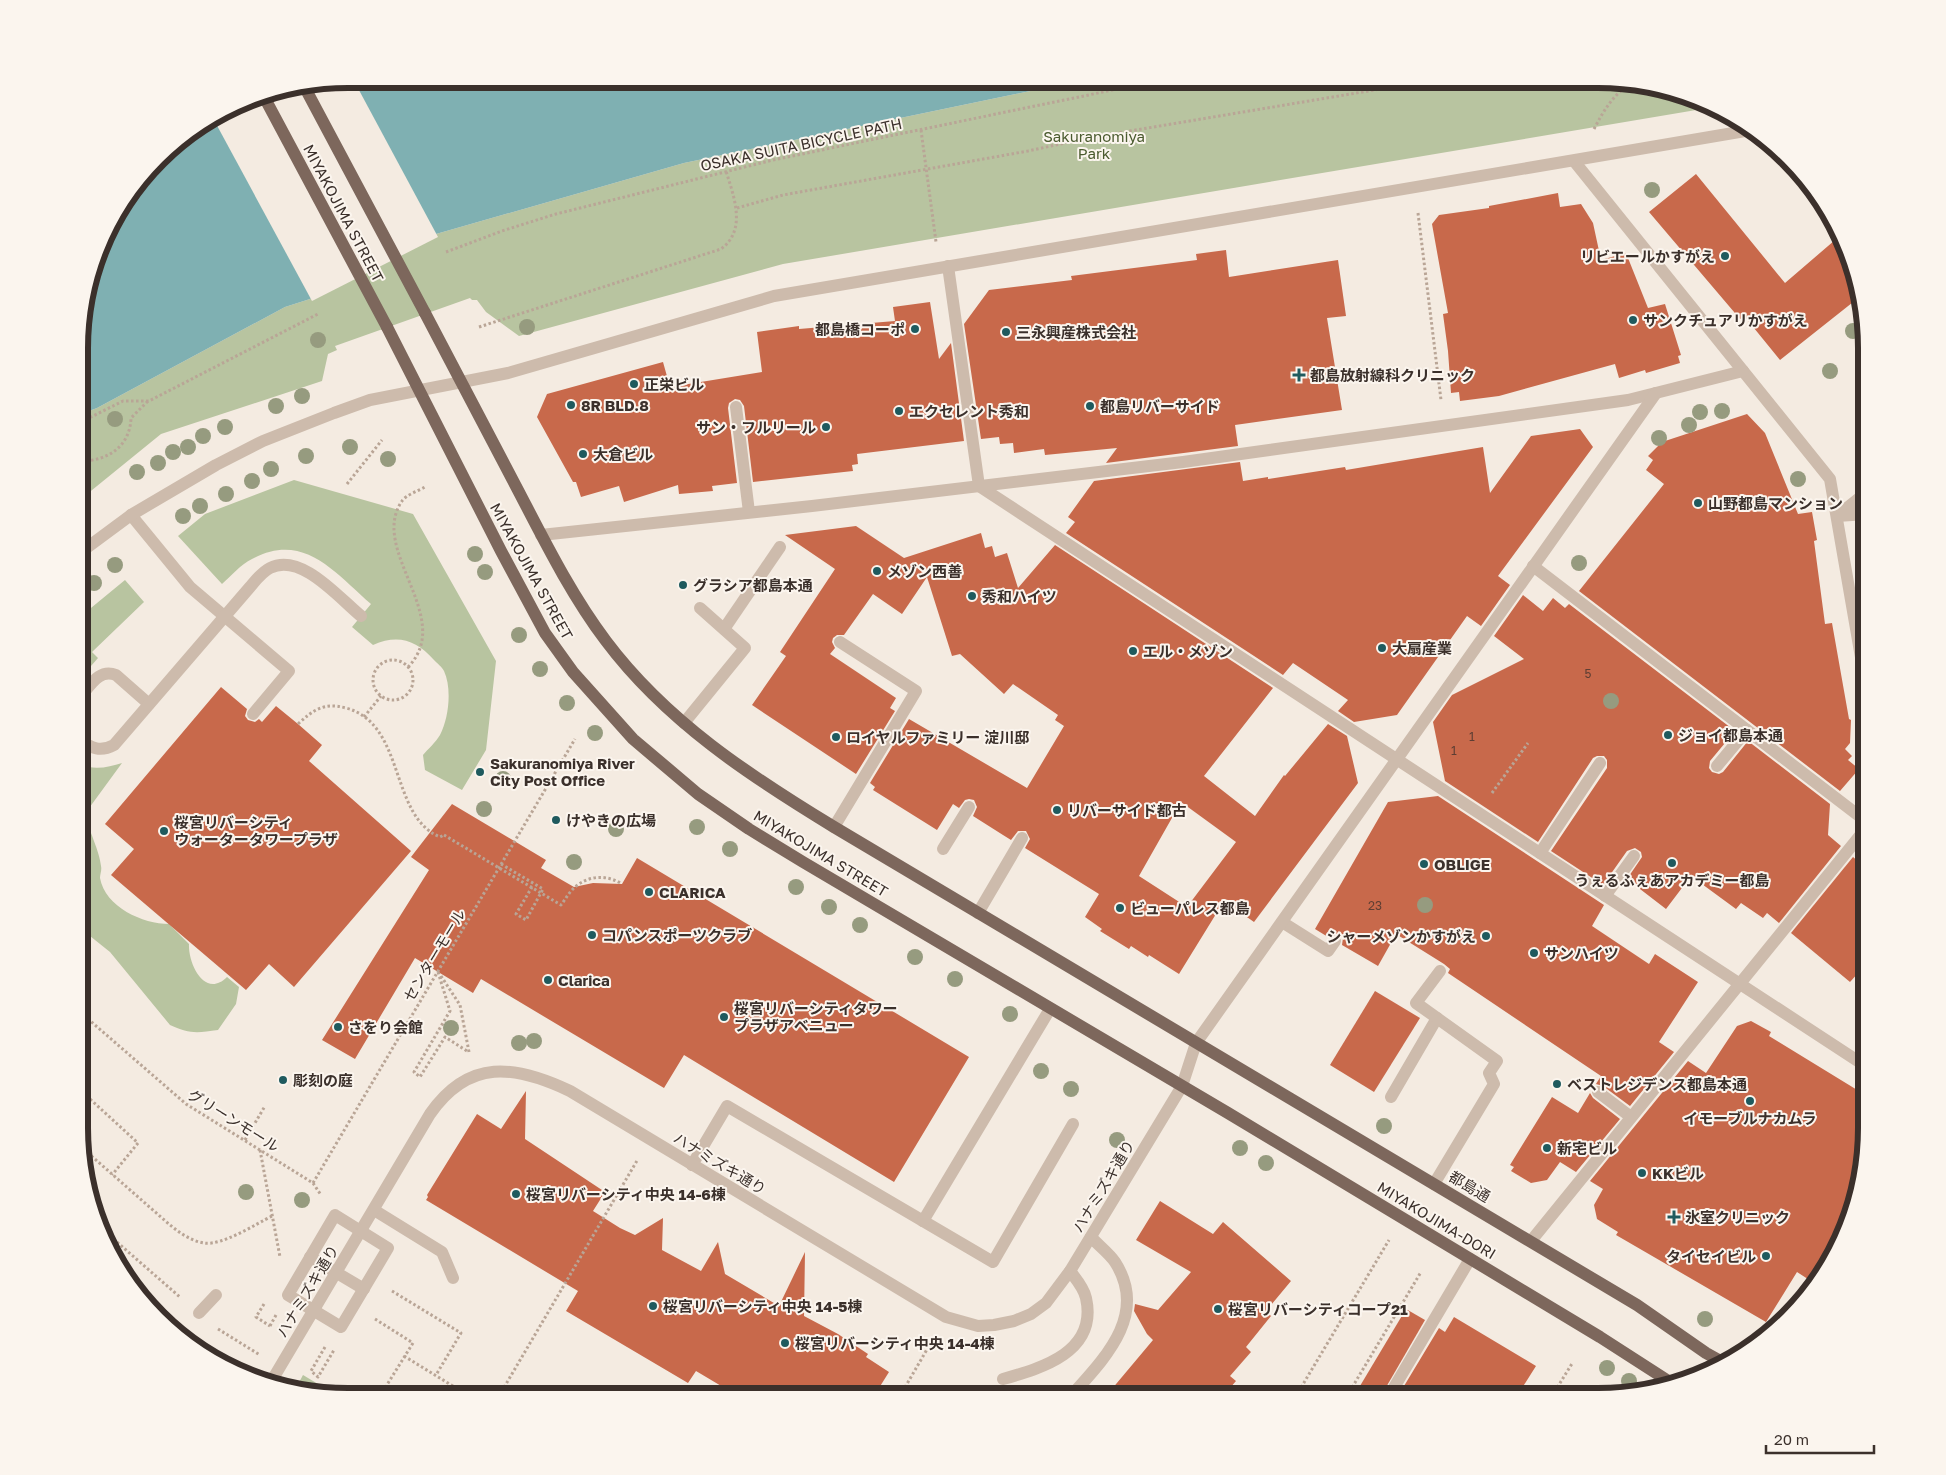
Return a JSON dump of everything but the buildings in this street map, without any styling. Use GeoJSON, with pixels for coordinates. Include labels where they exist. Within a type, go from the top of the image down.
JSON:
{"type":"FeatureCollection","features":[{"type":"Feature","properties":{"kind":"main road","name":"MIYAKOJIMA STREET"},"geometry":{"type":"LineString","coordinates":[[307,91],[541,534],[586,612],[607,642],[639,678],[684,723],[719,752],[776,792],[1196,1043]]}},
{"type":"Feature","properties":{"kind":"main road","name":"MIYAKOJIMA STREET"},"geometry":{"type":"LineString","coordinates":[[266,100],[387,327],[545,633],[573,672],[633,739],[698,794],[749,829],[1182,1086]]}},
{"type":"Feature","properties":{"kind":"main road","name":"都島通"},"geometry":{"type":"LineString","coordinates":[[1196,1043],[1637,1305],[1717,1359]]}},
{"type":"Feature","properties":{"kind":"main road","name":"MIYAKOJIMA-DORI"},"geometry":{"type":"LineString","coordinates":[[1182,1086],[1600,1337],[1665,1379]]}},
{"type":"Feature","properties":{"kind":"street"},"geometry":{"type":"LineString","coordinates":[[88,547],[131,515],[201,473],[263,441],[370,400],[508,373],[774,296],[1743,131]]}},
{"type":"Feature","properties":{"kind":"street"},"geometry":{"type":"LineString","coordinates":[[1574,161],[1830,479],[1858,639]]}},
{"type":"Feature","properties":{"kind":"street"},"geometry":{"type":"LineString","coordinates":[[948,266],[979,486],[1858,1061]]}},
{"type":"Feature","properties":{"kind":"street"},"geometry":{"type":"LineString","coordinates":[[541,534],[1183,462],[1628,400],[1743,371]]}},
{"type":"Feature","properties":{"kind":"street","name":"ハナミズキ通り"},"geometry":{"type":"LineString","coordinates":[[274,1377],[440,1100],[451,1089],[465,1080],[483,1074],[506,1070],[531,1075],[570,1091],[946,1317],[961,1323],[978,1326],[1014,1321],[1031,1314],[1046,1303],[1070,1271],[1182,1086],[1196,1043],[1656,392]]}},
{"type":"Feature","properties":{"kind":"street"},"geometry":{"type":"LineString","coordinates":[[736,407],[749,512]]}},
{"type":"Feature","properties":{"kind":"street"},"geometry":{"type":"LineString","coordinates":[[1837,516],[1858,499]]}},
{"type":"Feature","properties":{"kind":"street"},"geometry":{"type":"LineString","coordinates":[[131,515],[190,587],[289,671],[253,714]]}},
{"type":"Feature","properties":{"kind":"street"},"geometry":{"type":"LineString","coordinates":[[1837,516],[1858,515]]}},
{"type":"Feature","properties":{"kind":"street"},"geometry":{"type":"LineString","coordinates":[[724,629],[780,547]]}},
{"type":"Feature","properties":{"kind":"street"},"geometry":{"type":"LineString","coordinates":[[88,745],[104,750],[114,744],[260,575],[270,568],[287,565],[310,572],[360,616]]}},
{"type":"Feature","properties":{"kind":"street"},"geometry":{"type":"LineString","coordinates":[[1533,566],[1858,815]]}},
{"type":"Feature","properties":{"kind":"street"},"geometry":{"type":"LineString","coordinates":[[684,723],[745,648],[700,608]]}},
{"type":"Feature","properties":{"kind":"street"},"geometry":{"type":"LineString","coordinates":[[834,827],[916,691],[840,642]]}},
{"type":"Feature","properties":{"kind":"street"},"geometry":{"type":"LineString","coordinates":[[88,688],[96,678],[111,673],[149,704]]}},
{"type":"Feature","properties":{"kind":"street"},"geometry":{"type":"LineString","coordinates":[[1717,766],[1747,730]]}},
{"type":"Feature","properties":{"kind":"street"},"geometry":{"type":"LineString","coordinates":[[1540,853],[1600,763]]}},
{"type":"Feature","properties":{"kind":"street"},"geometry":{"type":"LineString","coordinates":[[943,850],[969,806]]}},
{"type":"Feature","properties":{"kind":"street"},"geometry":{"type":"LineString","coordinates":[[1531,1241],[1858,837]]}},
{"type":"Feature","properties":{"kind":"street"},"geometry":{"type":"LineString","coordinates":[[978,913],[1022,838]]}},
{"type":"Feature","properties":{"kind":"street"},"geometry":{"type":"LineString","coordinates":[[1605,896],[1634,856]]}},
{"type":"Feature","properties":{"kind":"street"},"geometry":{"type":"LineString","coordinates":[[1282,922],[1328,951],[1335,941]]}},
{"type":"Feature","properties":{"kind":"street"},"geometry":{"type":"LineString","coordinates":[[1434,1184],[1494,1084],[1489,1073],[1497,1061],[1416,1003],[1440,971]]}},
{"type":"Feature","properties":{"kind":"street"},"geometry":{"type":"LineString","coordinates":[[923,1221],[1050,1009]]}},
{"type":"Feature","properties":{"kind":"street"},"geometry":{"type":"LineString","coordinates":[[1391,1097],[1437,1018]]}},
{"type":"Feature","properties":{"kind":"street"},"geometry":{"type":"LineString","coordinates":[[1598,1092],[1631,1117]]}},
{"type":"Feature","properties":{"kind":"street"},"geometry":{"type":"LineString","coordinates":[[692,1165],[727,1106],[993,1262],[1073,1124]]}},
{"type":"Feature","properties":{"kind":"street"},"geometry":{"type":"LineString","coordinates":[[374,1210],[442,1252],[453,1278]]}},
{"type":"Feature","properties":{"kind":"street"},"geometry":{"type":"LineString","coordinates":[[335,1216],[388,1248],[343,1329],[288,1296],[335,1216]]}},
{"type":"Feature","properties":{"kind":"street"},"geometry":{"type":"LineString","coordinates":[[1078,1388],[1116,1342],[1124,1323],[1127,1303],[1124,1285],[1114,1260],[1090,1238]]}},
{"type":"Feature","properties":{"kind":"street"},"geometry":{"type":"LineString","coordinates":[[310,1257],[367,1283]]}},
{"type":"Feature","properties":{"kind":"street"},"geometry":{"type":"LineString","coordinates":[[1394,1388],[1470,1259]]}},
{"type":"Feature","properties":{"kind":"street"},"geometry":{"type":"LineString","coordinates":[[1002,1379],[1040,1368],[1062,1356],[1083,1332],[1087,1316],[1086,1297],[1070,1271]]}},
{"type":"Feature","properties":{"kind":"street"},"geometry":{"type":"LineString","coordinates":[[199,1313],[216,1295]]}},
{"type":"Feature","properties":{"kind":"path","name":"OSAKA SUITA BICYCLE PATH"},"geometry":{"type":"LineString","coordinates":[[446,252],[502,231],[556,214],[726,171],[1123,88]]}},
{"type":"Feature","properties":{"kind":"path"},"geometry":{"type":"LineString","coordinates":[[737,208],[783,195],[1098,136],[1386,88]]}},
{"type":"Feature","properties":{"kind":"path"},"geometry":{"type":"LineString","coordinates":[[1594,130],[1605,108],[1614,96],[1623,89]]}},
{"type":"Feature","properties":{"kind":"path"},"geometry":{"type":"LineString","coordinates":[[921,130],[936,242]]}},
{"type":"Feature","properties":{"kind":"path"},"geometry":{"type":"LineString","coordinates":[[479,328],[721,249],[730,242],[734,234],[737,208],[726,171]]}},
{"type":"Feature","properties":{"kind":"path"},"geometry":{"type":"LineString","coordinates":[[1418,211],[1444,426]]}},
{"type":"Feature","properties":{"kind":"path"},"geometry":{"type":"LineString","coordinates":[[88,461],[108,456],[119,448],[130,428],[131,418],[149,400],[318,314]]}},
{"type":"Feature","properties":{"kind":"path"},"geometry":{"type":"LineString","coordinates":[[88,418],[123,401],[149,400]]}},
{"type":"Feature","properties":{"kind":"path"},"geometry":{"type":"LineString","coordinates":[[347,484],[382,440]]}},
{"type":"Feature","properties":{"kind":"path"},"geometry":{"type":"LineString","coordinates":[[408,667],[419,651],[422,628],[417,602],[399,555],[394,522],[403,500],[425,487]]}},
{"type":"Feature","properties":{"kind":"path"},"geometry":{"type":"LineString","coordinates":[[391,660],[400,661],[408,667],[413,677],[411,689],[403,697],[392,700],[381,696],[375,689],[373,680],[376,670],[382,663],[391,660]]}},
{"type":"Feature","properties":{"kind":"path"},"geometry":{"type":"LineString","coordinates":[[364,717],[381,696]]}},
{"type":"Feature","properties":{"kind":"path"},"geometry":{"type":"LineString","coordinates":[[298,724],[314,710],[330,705],[352,710],[364,717],[383,739],[392,756],[405,797],[418,817],[432,832],[440,838],[444,835],[561,905],[572,889],[585,880],[606,878],[622,884]]}},
{"type":"Feature","properties":{"kind":"path","name":"センターモール"},"geometry":{"type":"LineString","coordinates":[[313,1183],[575,739]]}},
{"type":"Feature","properties":{"kind":"path"},"geometry":{"type":"LineString","coordinates":[[1478,813],[1528,743]]}},
{"type":"Feature","properties":{"kind":"path"},"geometry":{"type":"LineString","coordinates":[[501,864],[543,889],[526,920],[516,914],[532,887]]}},
{"type":"Feature","properties":{"kind":"path"},"geometry":{"type":"LineString","coordinates":[[438,971],[460,1005],[469,1052],[445,1037],[420,1077],[414,1072],[450,1011],[438,971]]}},
{"type":"Feature","properties":{"kind":"path","name":"グリーンモール"},"geometry":{"type":"LineString","coordinates":[[88,1019],[186,1104],[313,1183]]}},
{"type":"Feature","properties":{"kind":"path"},"geometry":{"type":"LineString","coordinates":[[88,1096],[138,1143],[112,1176]]}},
{"type":"Feature","properties":{"kind":"path"},"geometry":{"type":"LineString","coordinates":[[245,1140],[265,1106]]}},
{"type":"Feature","properties":{"kind":"path"},"geometry":{"type":"LineString","coordinates":[[260,1149],[288,1296]]}},
{"type":"Feature","properties":{"kind":"path"},"geometry":{"type":"LineString","coordinates":[[89,1155],[170,1225],[183,1235],[196,1241],[206,1244],[217,1242],[272,1216]]}},
{"type":"Feature","properties":{"kind":"path"},"geometry":{"type":"LineString","coordinates":[[504,1388],[641,1155]]}},
{"type":"Feature","properties":{"kind":"path"},"geometry":{"type":"LineString","coordinates":[[1301,1388],[1402,1218]]}},
{"type":"Feature","properties":{"kind":"path"},"geometry":{"type":"LineString","coordinates":[[1353,1388],[1422,1272]]}},
{"type":"Feature","properties":{"kind":"path"},"geometry":{"type":"LineString","coordinates":[[367,1283],[461,1333],[436,1375]]}},
{"type":"Feature","properties":{"kind":"path"},"geometry":{"type":"LineString","coordinates":[[265,1303],[256,1317],[270,1326]]}},
{"type":"Feature","properties":{"kind":"path"},"geometry":{"type":"LineString","coordinates":[[375,1319],[413,1342],[385,1388]]}},
{"type":"Feature","properties":{"kind":"path"},"geometry":{"type":"LineString","coordinates":[[329,1340],[311,1372],[318,1377],[343,1329]]}},
{"type":"Feature","properties":{"kind":"path"},"geometry":{"type":"LineString","coordinates":[[905,1388],[936,1334]]}},
{"type":"Feature","properties":{"kind":"path"},"geometry":{"type":"LineString","coordinates":[[404,1356],[456,1388]]}},
{"type":"Feature","properties":{"kind":"path"},"geometry":{"type":"LineString","coordinates":[[1557,1388],[1572,1362]]}},
{"type":"Feature","properties":{"kind":"green space","name":"Sakuranomiya Park"},"geometry":{"type":"Polygon","coordinates":[[[1045,88],[1616,88],[1666,96],[1702,109],[783,264],[519,336],[486,312],[477,300],[470,298],[335,346],[337,350],[328,354],[322,381],[161,434],[88,493],[88,411],[285,307],[310,299],[436,234],[684,163],[1045,88]]]}},
{"type":"Feature","properties":{"kind":"green space"},"geometry":{"type":"Polygon","coordinates":[[[294,480],[413,514],[496,661],[486,750],[462,790],[425,770],[423,755],[438,738],[443,728],[446,720],[449,694],[444,671],[427,653],[406,641],[391,640],[373,645],[352,627],[371,604],[345,580],[317,559],[303,553],[287,550],[271,552],[248,561],[222,584],[178,536],[205,514],[294,480]]]}},
{"type":"Feature","properties":{"kind":"green space"},"geometry":{"type":"Polygon","coordinates":[[[125,580],[144,602],[92,652],[98,658],[91,666],[88,663],[88,610],[125,580]]]}},
{"type":"Feature","properties":{"kind":"green space"},"geometry":{"type":"Polygon","coordinates":[[[122,763],[88,810],[88,766],[107,767],[122,763]]]}},
{"type":"Feature","properties":{"kind":"green space"},"geometry":{"type":"Polygon","coordinates":[[[88,825],[99,855],[100,878],[103,888],[109,897],[117,905],[137,917],[148,921],[169,924],[189,944],[191,961],[199,976],[205,982],[219,983],[227,977],[239,987],[236,1004],[218,1030],[193,1032],[170,1025],[110,952],[88,934],[88,825]]]}},
{"type":"Feature","properties":{"kind":"green space"},"geometry":{"type":"Polygon","coordinates":[[[303,1375],[321,1386],[314,1385],[299,1383],[303,1375]]]}},
{"type":"Feature","properties":{"kind":"water"},"geometry":{"type":"Polygon","coordinates":[[[330,88],[1045,88],[684,163],[436,234],[310,299],[285,307],[88,411],[88,330],[92,297],[107,248],[122,217],[152,176],[189,141],[217,122],[264,101],[297,92],[330,88]]]}},
{"type":"Feature","properties":{"kind":"pier"},"geometry":{"type":"Polygon","coordinates":[[[330,88],[358,88],[438,237],[312,301],[216,123],[248,107],[280,96],[330,88]]]}},
{"type":"Feature","properties":{"kind":"place","name":"リビエールかすがえ"},"geometry":{"type":"Point","coordinates":[1725,256]}},
{"type":"Feature","properties":{"kind":"place","name":"サンクチュアリかすがえ"},"geometry":{"type":"Point","coordinates":[1633,320]}},
{"type":"Feature","properties":{"kind":"place","name":"都島橋コーポ"},"geometry":{"type":"Point","coordinates":[915,329]}},
{"type":"Feature","properties":{"kind":"place","name":"三永興産株式会社"},"geometry":{"type":"Point","coordinates":[1006,332]}},
{"type":"Feature","properties":{"kind":"place","name":"都島放射線科クリニック"},"geometry":{"type":"Point","coordinates":[1299,375]}},
{"type":"Feature","properties":{"kind":"place","name":"正栄ビル"},"geometry":{"type":"Point","coordinates":[634,384]}},
{"type":"Feature","properties":{"kind":"place","name":"8R BLD.8"},"geometry":{"type":"Point","coordinates":[571,405]}},
{"type":"Feature","properties":{"kind":"place","name":"都島リバーサイド"},"geometry":{"type":"Point","coordinates":[1090,406]}},
{"type":"Feature","properties":{"kind":"place","name":"エクセレント秀和"},"geometry":{"type":"Point","coordinates":[899,411]}},
{"type":"Feature","properties":{"kind":"place","name":"サン・フルリール"},"geometry":{"type":"Point","coordinates":[826,427]}},
{"type":"Feature","properties":{"kind":"place","name":"大倉ビル"},"geometry":{"type":"Point","coordinates":[583,454]}},
{"type":"Feature","properties":{"kind":"place","name":"山野都島マンション"},"geometry":{"type":"Point","coordinates":[1698,503]}},
{"type":"Feature","properties":{"kind":"place","name":"メゾン西善"},"geometry":{"type":"Point","coordinates":[877,571]}},
{"type":"Feature","properties":{"kind":"place","name":"グラシア都島本通"},"geometry":{"type":"Point","coordinates":[683,585]}},
{"type":"Feature","properties":{"kind":"place","name":"秀和ハイツ"},"geometry":{"type":"Point","coordinates":[972,596]}},
{"type":"Feature","properties":{"kind":"place","name":"大扇産業"},"geometry":{"type":"Point","coordinates":[1382,648]}},
{"type":"Feature","properties":{"kind":"place","name":"エル・メゾン"},"geometry":{"type":"Point","coordinates":[1133,651]}},
{"type":"Feature","properties":{"kind":"place","name":"ジョイ都島本通"},"geometry":{"type":"Point","coordinates":[1668,735]}},
{"type":"Feature","properties":{"kind":"place","name":"ロイヤルファミリー 淀川邸"},"geometry":{"type":"Point","coordinates":[836,737]}},
{"type":"Feature","properties":{"kind":"place","name":"Sakuranomiya River City Post Office"},"geometry":{"type":"Point","coordinates":[480,772]}},
{"type":"Feature","properties":{"kind":"place","name":"リバーサイド都古"},"geometry":{"type":"Point","coordinates":[1057,810]}},
{"type":"Feature","properties":{"kind":"place","name":"けやきの広場"},"geometry":{"type":"Point","coordinates":[556,820]}},
{"type":"Feature","properties":{"kind":"place","name":"桜宮リバーシティ ウォータータワープラザ"},"geometry":{"type":"Point","coordinates":[164,831]}},
{"type":"Feature","properties":{"kind":"place","name":"うぇるふぇあアカデミー都島"},"geometry":{"type":"Point","coordinates":[1672,863]}},
{"type":"Feature","properties":{"kind":"place","name":"OBLIGE"},"geometry":{"type":"Point","coordinates":[1424,864]}},
{"type":"Feature","properties":{"kind":"place","name":"CLARICA"},"geometry":{"type":"Point","coordinates":[649,892]}},
{"type":"Feature","properties":{"kind":"place","name":"ビューパレス都島"},"geometry":{"type":"Point","coordinates":[1120,908]}},
{"type":"Feature","properties":{"kind":"place","name":"コパンスポーツクラブ"},"geometry":{"type":"Point","coordinates":[592,935]}},
{"type":"Feature","properties":{"kind":"place","name":"シャーメゾンかすがえ"},"geometry":{"type":"Point","coordinates":[1486,936]}},
{"type":"Feature","properties":{"kind":"place","name":"サンハイツ"},"geometry":{"type":"Point","coordinates":[1534,953]}},
{"type":"Feature","properties":{"kind":"place","name":"Clarica"},"geometry":{"type":"Point","coordinates":[548,980]}},
{"type":"Feature","properties":{"kind":"place","name":"桜宮リバーシティタワー プラザアベニュー"},"geometry":{"type":"Point","coordinates":[724,1017]}},
{"type":"Feature","properties":{"kind":"place","name":"さをり会館"},"geometry":{"type":"Point","coordinates":[338,1027]}},
{"type":"Feature","properties":{"kind":"place","name":"彫刻の庭"},"geometry":{"type":"Point","coordinates":[283,1080]}},
{"type":"Feature","properties":{"kind":"place","name":"ベストレジデンス都島本通"},"geometry":{"type":"Point","coordinates":[1557,1084]}},
{"type":"Feature","properties":{"kind":"place","name":"イモーブルナカムラ"},"geometry":{"type":"Point","coordinates":[1750,1101]}},
{"type":"Feature","properties":{"kind":"place","name":"新宅ビル"},"geometry":{"type":"Point","coordinates":[1547,1148]}},
{"type":"Feature","properties":{"kind":"place","name":"KKビル"},"geometry":{"type":"Point","coordinates":[1642,1173]}},
{"type":"Feature","properties":{"kind":"place","name":"桜宮リバーシティ中央 14-6棟"},"geometry":{"type":"Point","coordinates":[516,1194]}},
{"type":"Feature","properties":{"kind":"place","name":"氷室クリニック"},"geometry":{"type":"Point","coordinates":[1674,1217]}},
{"type":"Feature","properties":{"kind":"place","name":"タイセイビル"},"geometry":{"type":"Point","coordinates":[1766,1256]}},
{"type":"Feature","properties":{"kind":"place","name":"桜宮リバーシティ中央 14-5棟"},"geometry":{"type":"Point","coordinates":[653,1306]}},
{"type":"Feature","properties":{"kind":"place","name":"桜宮リバーシティコープ21"},"geometry":{"type":"Point","coordinates":[1218,1309]}},
{"type":"Feature","properties":{"kind":"place","name":"桜宮リバーシティ中央 14-4棟"},"geometry":{"type":"Point","coordinates":[785,1343]}}]}
